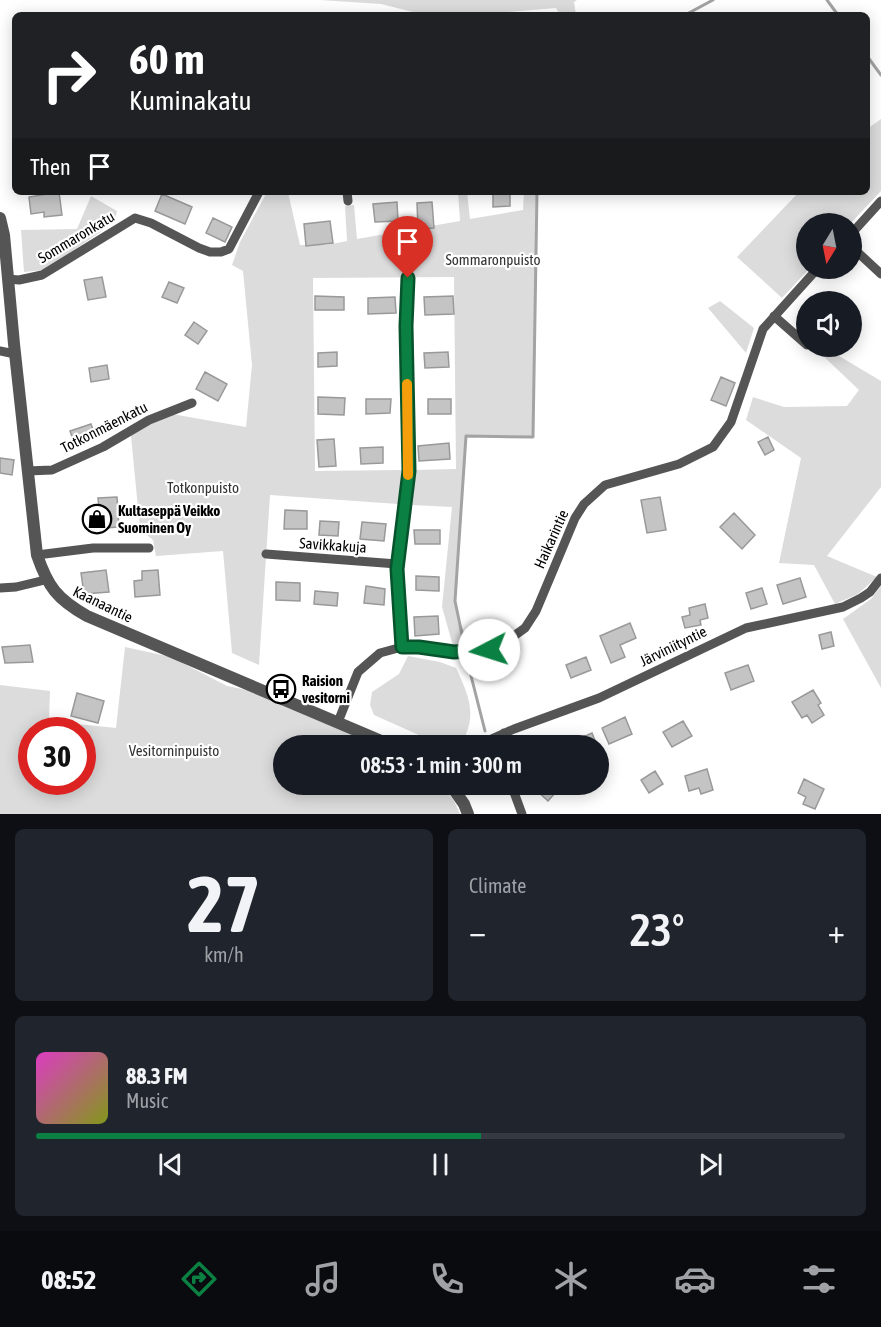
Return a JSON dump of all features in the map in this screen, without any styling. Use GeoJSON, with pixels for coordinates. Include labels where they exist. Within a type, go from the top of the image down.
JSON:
{"type":"FeatureCollection","features":[{"type":"Feature","properties":{"kind":"street","name":"Sommaronkatu"},"geometry":{"type":"LineString","coordinates":[[8,279],[19,280],[42,275],[135,218],[151,223],[199,248],[210,252],[221,252],[229,249],[257,195]]}},
{"type":"Feature","properties":{"kind":"street"},"geometry":{"type":"LineString","coordinates":[[862,221],[881,201]]}},
{"type":"Feature","properties":{"kind":"street","name":"Kaanaantie"},"geometry":{"type":"LineString","coordinates":[[0,218],[4,235],[37,555],[45,580],[60,599],[87,616],[368,735]]}},
{"type":"Feature","properties":{"kind":"street"},"geometry":{"type":"LineString","coordinates":[[862,256],[881,274]]}},
{"type":"Feature","properties":{"kind":"street"},"geometry":{"type":"LineString","coordinates":[[402,647],[397,564],[409,471],[406,326],[408,278]]}},
{"type":"Feature","properties":{"kind":"street","name":"Haikarintie"},"geometry":{"type":"LineString","coordinates":[[338,722],[358,672],[380,653],[402,647],[454,652],[489,650],[525,628],[536,611],[575,518],[584,504],[605,485],[679,464],[713,447],[731,422],[763,329],[808,279]]}},
{"type":"Feature","properties":{"kind":"street"},"geometry":{"type":"LineString","coordinates":[[774,316],[796,335]]}},
{"type":"Feature","properties":{"kind":"street"},"geometry":{"type":"LineString","coordinates":[[0,351],[15,354]]}},
{"type":"Feature","properties":{"kind":"street","name":"Totkonmäenkatu"},"geometry":{"type":"LineString","coordinates":[[27,471],[52,470],[103,447],[149,420],[192,403]]}},
{"type":"Feature","properties":{"kind":"street"},"geometry":{"type":"LineString","coordinates":[[37,555],[93,548],[149,548]]}},
{"type":"Feature","properties":{"kind":"street","name":"Savikkakuja"},"geometry":{"type":"LineString","coordinates":[[266,554],[397,564]]}},
{"type":"Feature","properties":{"kind":"street","name":"Järviniityntie"},"geometry":{"type":"LineString","coordinates":[[500,735],[599,698],[747,628],[843,607],[870,592],[881,578]]}},
{"type":"Feature","properties":{"kind":"street"},"geometry":{"type":"LineString","coordinates":[[0,588],[16,587],[45,580]]}},
{"type":"Feature","properties":{"kind":"street"},"geometry":{"type":"LineString","coordinates":[[458,795],[468,814]]}},
{"type":"Feature","properties":{"kind":"street"},"geometry":{"type":"LineString","coordinates":[[515,795],[522,814]]}},
{"type":"Feature","properties":{"kind":"green space"},"geometry":{"type":"Polygon","coordinates":[[[320,0],[577,0],[574,2],[576,12],[558,12],[556,8],[509,12],[413,12],[381,4],[320,0]]]}},
{"type":"Feature","properties":{"kind":"green space"},"geometry":{"type":"Polygon","coordinates":[[[881,119],[881,191],[860,213],[796,213],[796,279],[800,279],[782,298],[737,257],[796,195],[870,195],[870,127],[881,119]]]}},
{"type":"Feature","properties":{"kind":"green space"},"geometry":{"type":"Polygon","coordinates":[[[265,195],[289,195],[300,245],[327,245],[347,241],[345,206],[354,205],[357,239],[460,221],[458,195],[467,195],[470,219],[523,210],[524,195],[537,195],[533,437],[466,437],[455,601],[457,617],[470,643],[453,646],[442,607],[452,507],[412,505],[416,470],[456,469],[454,277],[313,278],[315,471],[402,470],[398,504],[270,495],[259,665],[232,653],[223,551],[156,556],[153,540],[140,529],[131,436],[166,413],[246,427],[252,365],[243,271],[232,265],[240,242],[265,195]]]}},
{"type":"Feature","properties":{"kind":"green space"},"geometry":{"type":"Polygon","coordinates":[[[91,196],[117,211],[115,220],[44,270],[24,272],[21,230],[77,229],[91,196]]]}},
{"type":"Feature","properties":{"kind":"green space"},"geometry":{"type":"Polygon","coordinates":[[[720,301],[754,328],[746,353],[708,308],[720,301]]]}},
{"type":"Feature","properties":{"kind":"green space"},"geometry":{"type":"Polygon","coordinates":[[[824,357],[841,357],[881,381],[881,487],[827,556],[877,577],[858,594],[835,604],[814,565],[779,563],[801,458],[746,420],[753,397],[784,407],[847,406],[859,390],[824,357]]]}},
{"type":"Feature","properties":{"kind":"green space"},"geometry":{"type":"Polygon","coordinates":[[[881,586],[881,688],[843,619],[871,599],[881,586]]]}},
{"type":"Feature","properties":{"kind":"green space","name":"Vesitorninpuisto"},"geometry":{"type":"Polygon","coordinates":[[[125,647],[171,657],[227,686],[247,690],[353,735],[273,735],[273,795],[449,795],[460,814],[0,814],[0,685],[50,691],[49,717],[18,717],[18,795],[96,795],[96,726],[116,728],[125,647]]]}},
{"type":"Feature","properties":{"kind":"green space"},"geometry":{"type":"Polygon","coordinates":[[[408,656],[440,662],[456,668],[470,706],[466,735],[419,735],[374,715],[370,705],[372,692],[399,674],[408,656]]]}},
{"type":"Feature","properties":{"kind":"building"},"geometry":{"type":"Polygon","coordinates":[[[59,195],[62,215],[44,217],[44,212],[31,214],[29,197],[59,195]]]}},
{"type":"Feature","properties":{"kind":"building"},"geometry":{"type":"Polygon","coordinates":[[[162,195],[192,207],[185,224],[155,211],[162,195]]]}},
{"type":"Feature","properties":{"kind":"building"},"geometry":{"type":"Polygon","coordinates":[[[493,195],[510,195],[510,206],[493,207],[493,195]]]}},
{"type":"Feature","properties":{"kind":"building"},"geometry":{"type":"Polygon","coordinates":[[[397,202],[398,221],[375,222],[373,204],[397,202]]]}},
{"type":"Feature","properties":{"kind":"building"},"geometry":{"type":"Polygon","coordinates":[[[432,202],[434,228],[418,229],[417,203],[432,202]]]}},
{"type":"Feature","properties":{"kind":"building"},"geometry":{"type":"Polygon","coordinates":[[[213,218],[232,227],[225,242],[206,233],[213,218]]]}},
{"type":"Feature","properties":{"kind":"building"},"geometry":{"type":"Polygon","coordinates":[[[330,221],[333,243],[306,246],[304,224],[330,221]]]}},
{"type":"Feature","properties":{"kind":"building"},"geometry":{"type":"Polygon","coordinates":[[[102,277],[106,297],[88,300],[84,280],[102,277]]]}},
{"type":"Feature","properties":{"kind":"building"},"geometry":{"type":"Polygon","coordinates":[[[169,282],[184,288],[177,303],[162,297],[169,282]]]}},
{"type":"Feature","properties":{"kind":"building"},"geometry":{"type":"Polygon","coordinates":[[[315,296],[344,297],[344,310],[315,310],[315,296]]]}},
{"type":"Feature","properties":{"kind":"building"},"geometry":{"type":"Polygon","coordinates":[[[453,296],[454,314],[425,315],[424,297],[453,296]]]}},
{"type":"Feature","properties":{"kind":"building"},"geometry":{"type":"Polygon","coordinates":[[[395,297],[396,313],[368,314],[368,298],[395,297]]]}},
{"type":"Feature","properties":{"kind":"building"},"geometry":{"type":"Polygon","coordinates":[[[194,322],[207,331],[198,344],[185,335],[194,322]]]}},
{"type":"Feature","properties":{"kind":"building"},"geometry":{"type":"Polygon","coordinates":[[[337,352],[337,366],[318,367],[318,353],[337,352]]]}},
{"type":"Feature","properties":{"kind":"building"},"geometry":{"type":"Polygon","coordinates":[[[448,352],[449,367],[425,368],[424,353],[448,352]]]}},
{"type":"Feature","properties":{"kind":"building"},"geometry":{"type":"Polygon","coordinates":[[[107,365],[109,379],[91,382],[89,368],[107,365]]]}},
{"type":"Feature","properties":{"kind":"building"},"geometry":{"type":"Polygon","coordinates":[[[205,372],[227,384],[218,401],[196,389],[205,372]]]}},
{"type":"Feature","properties":{"kind":"building"},"geometry":{"type":"Polygon","coordinates":[[[721,377],[735,383],[726,406],[711,400],[721,377]]]}},
{"type":"Feature","properties":{"kind":"building"},"geometry":{"type":"Polygon","coordinates":[[[318,397],[345,398],[344,415],[318,414],[318,397]]]}},
{"type":"Feature","properties":{"kind":"building"},"geometry":{"type":"Polygon","coordinates":[[[366,399],[391,399],[390,413],[366,414],[366,399]]]}},
{"type":"Feature","properties":{"kind":"building"},"geometry":{"type":"Polygon","coordinates":[[[428,399],[451,399],[451,414],[428,414],[428,399]]]}},
{"type":"Feature","properties":{"kind":"building"},"geometry":{"type":"Polygon","coordinates":[[[91,424],[96,438],[75,445],[70,431],[91,424]]]}},
{"type":"Feature","properties":{"kind":"building"},"geometry":{"type":"Polygon","coordinates":[[[768,437],[774,450],[765,455],[758,442],[768,437]]]}},
{"type":"Feature","properties":{"kind":"building"},"geometry":{"type":"Polygon","coordinates":[[[334,439],[336,466],[319,467],[317,440],[334,439]]]}},
{"type":"Feature","properties":{"kind":"building"},"geometry":{"type":"Polygon","coordinates":[[[449,443],[450,459],[419,461],[418,446],[449,443]]]}},
{"type":"Feature","properties":{"kind":"building"},"geometry":{"type":"Polygon","coordinates":[[[383,447],[383,463],[361,464],[360,448],[383,447]]]}},
{"type":"Feature","properties":{"kind":"building"},"geometry":{"type":"Polygon","coordinates":[[[0,458],[14,460],[12,475],[0,473],[0,458]]]}},
{"type":"Feature","properties":{"kind":"building"},"geometry":{"type":"Polygon","coordinates":[[[117,497],[119,527],[87,529],[86,510],[99,509],[98,498],[117,497]]]}},
{"type":"Feature","properties":{"kind":"building"},"geometry":{"type":"Polygon","coordinates":[[[660,497],[666,530],[647,533],[641,500],[660,497]]]}},
{"type":"Feature","properties":{"kind":"building"},"geometry":{"type":"Polygon","coordinates":[[[285,510],[307,511],[307,529],[284,529],[285,510]]]}},
{"type":"Feature","properties":{"kind":"building"},"geometry":{"type":"Polygon","coordinates":[[[734,513],[755,535],[742,549],[720,527],[734,513]]]}},
{"type":"Feature","properties":{"kind":"building"},"geometry":{"type":"Polygon","coordinates":[[[320,521],[339,522],[338,536],[319,535],[320,521]]]}},
{"type":"Feature","properties":{"kind":"building"},"geometry":{"type":"Polygon","coordinates":[[[362,522],[386,524],[384,541],[360,539],[362,522]]]}},
{"type":"Feature","properties":{"kind":"building"},"geometry":{"type":"Polygon","coordinates":[[[414,530],[440,530],[440,544],[415,544],[414,530]]]}},
{"type":"Feature","properties":{"kind":"building"},"geometry":{"type":"Polygon","coordinates":[[[106,570],[109,592],[84,594],[81,573],[106,570]]]}},
{"type":"Feature","properties":{"kind":"building"},"geometry":{"type":"Polygon","coordinates":[[[158,570],[160,595],[135,597],[134,581],[142,580],[142,571],[158,570]]]}},
{"type":"Feature","properties":{"kind":"building"},"geometry":{"type":"Polygon","coordinates":[[[416,576],[439,577],[439,591],[416,590],[416,576]]]}},
{"type":"Feature","properties":{"kind":"building"},"geometry":{"type":"Polygon","coordinates":[[[800,578],[806,597],[783,604],[777,585],[800,578]]]}},
{"type":"Feature","properties":{"kind":"building"},"geometry":{"type":"Polygon","coordinates":[[[276,582],[300,583],[300,601],[276,600],[276,582]]]}},
{"type":"Feature","properties":{"kind":"building"},"geometry":{"type":"Polygon","coordinates":[[[366,586],[385,589],[384,605],[364,603],[366,586]]]}},
{"type":"Feature","properties":{"kind":"building"},"geometry":{"type":"Polygon","coordinates":[[[762,588],[767,604],[751,609],[746,593],[762,588]]]}},
{"type":"Feature","properties":{"kind":"building"},"geometry":{"type":"Polygon","coordinates":[[[315,591],[338,593],[337,606],[314,604],[315,591]]]}},
{"type":"Feature","properties":{"kind":"building"},"geometry":{"type":"Polygon","coordinates":[[[705,604],[708,618],[700,620],[701,625],[685,628],[682,617],[690,615],[689,608],[705,604]]]}},
{"type":"Feature","properties":{"kind":"building"},"geometry":{"type":"Polygon","coordinates":[[[438,616],[439,634],[415,636],[414,617],[438,616]]]}},
{"type":"Feature","properties":{"kind":"building"},"geometry":{"type":"Polygon","coordinates":[[[630,623],[636,638],[620,645],[625,657],[611,663],[600,636],[630,623]]]}},
{"type":"Feature","properties":{"kind":"building"},"geometry":{"type":"Polygon","coordinates":[[[831,632],[834,646],[822,649],[819,635],[831,632]]]}},
{"type":"Feature","properties":{"kind":"building"},"geometry":{"type":"Polygon","coordinates":[[[30,645],[33,662],[5,663],[2,647],[30,645]]]}},
{"type":"Feature","properties":{"kind":"building"},"geometry":{"type":"Polygon","coordinates":[[[586,657],[591,670],[571,678],[566,665],[586,657]]]}},
{"type":"Feature","properties":{"kind":"building"},"geometry":{"type":"Polygon","coordinates":[[[748,665],[754,681],[731,690],[725,673],[748,665]]]}},
{"type":"Feature","properties":{"kind":"building"},"geometry":{"type":"Polygon","coordinates":[[[813,690],[821,703],[818,705],[824,715],[812,723],[807,715],[802,718],[792,702],[813,690]]]}},
{"type":"Feature","properties":{"kind":"building"},"geometry":{"type":"Polygon","coordinates":[[[77,693],[104,701],[98,723],[96,717],[71,716],[77,693]]]}},
{"type":"Feature","properties":{"kind":"building"},"geometry":{"type":"Polygon","coordinates":[[[625,717],[632,734],[609,744],[609,735],[605,735],[602,728],[625,717]]]}},
{"type":"Feature","properties":{"kind":"building"},"geometry":{"type":"Polygon","coordinates":[[[683,721],[692,736],[672,747],[663,732],[683,721]]]}},
{"type":"Feature","properties":{"kind":"building"},"geometry":{"type":"Polygon","coordinates":[[[707,769],[713,790],[701,794],[699,788],[689,791],[685,776],[707,769]]]}},
{"type":"Feature","properties":{"kind":"building"},"geometry":{"type":"Polygon","coordinates":[[[655,771],[663,784],[649,793],[641,780],[655,771]]]}},
{"type":"Feature","properties":{"kind":"building"},"geometry":{"type":"Polygon","coordinates":[[[804,779],[824,789],[815,809],[803,804],[806,797],[798,793],[804,779]]]}},
{"type":"Feature","properties":{"kind":"building"},"geometry":{"type":"Polygon","coordinates":[[[542,795],[553,795],[548,801],[542,795]]]}},
{"type":"Feature","properties":{"kind":"waterway"},"geometry":{"type":"LineString","coordinates":[[691,12],[713,0]]}},
{"type":"Feature","properties":{"kind":"waterway"},"geometry":{"type":"LineString","coordinates":[[827,0],[836,12]]}},
{"type":"Feature","properties":{"kind":"waterway"},"geometry":{"type":"LineString","coordinates":[[870,60],[881,75]]}},
{"type":"Feature","properties":{"kind":"waterway"},"geometry":{"type":"LineString","coordinates":[[464,644],[455,601],[466,436],[533,437],[537,195]]}},
{"type":"Feature","properties":{"kind":"waterway"},"geometry":{"type":"LineString","coordinates":[[467,660],[485,731]]}},
{"type":"Feature","properties":{"kind":"slow traffic"},"geometry":{"type":"LineString","coordinates":[[407,384],[408,475]]}},
{"type":"Feature","properties":{"kind":"place","name":"Kultaseppä Veikko Suominen Oy"},"geometry":{"type":"Point","coordinates":[97,519]}},
{"type":"Feature","properties":{"kind":"place","name":"Raision vesitorni"},"geometry":{"type":"Point","coordinates":[281,689]}},
{"type":"Feature","properties":{"kind":"route"},"geometry":{"type":"LineString","coordinates":[[408,278],[406,326],[409,471],[397,569],[402,647],[454,652],[489,650]]}},
{"type":"Feature","properties":{"kind":"park label","name":"Sommaronpuisto"},"geometry":{"type":"Point","coordinates":[493,259]}},
{"type":"Feature","properties":{"kind":"park label","name":"Totkonpuisto"},"geometry":{"type":"Point","coordinates":[203,487]}}]}
